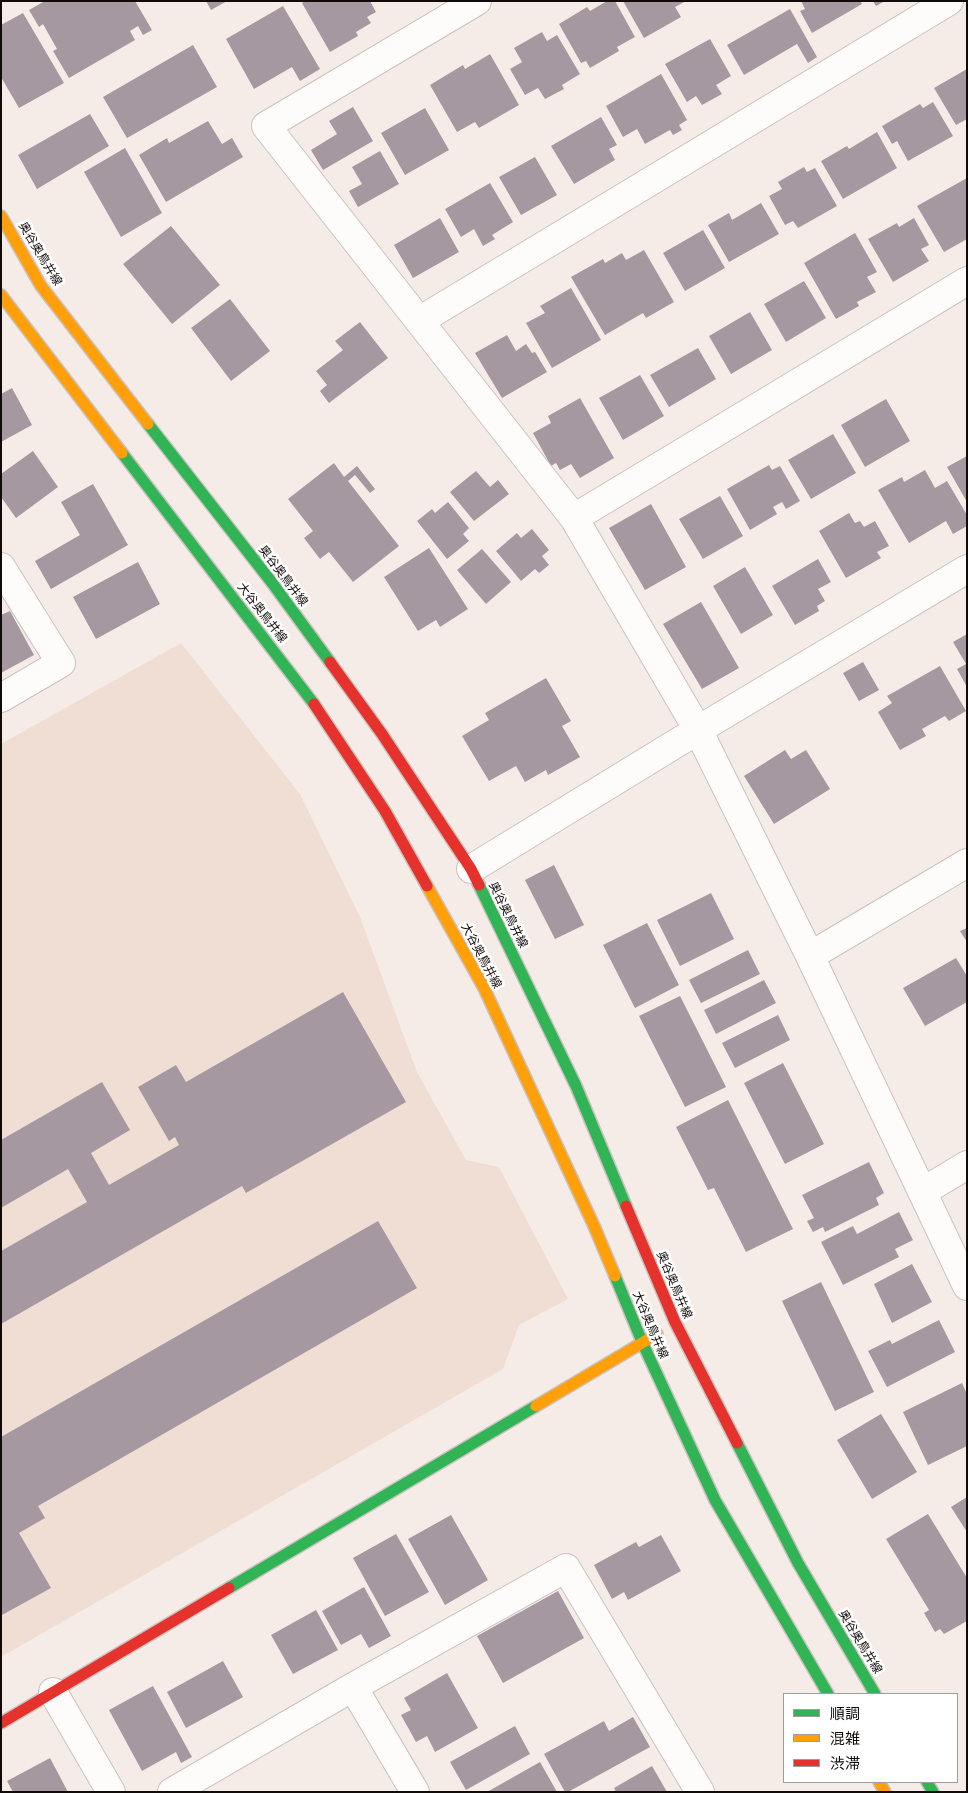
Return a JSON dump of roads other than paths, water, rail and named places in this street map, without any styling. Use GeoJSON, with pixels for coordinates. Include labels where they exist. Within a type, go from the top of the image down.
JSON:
{"type":"FeatureCollection","features":[{"type":"Feature","properties":{"kind":"street"},"geometry":{"type":"LineString","coordinates":[[476,1],[266,126],[574,518],[698,730],[810,956],[967,1286]]}},
{"type":"Feature","properties":{"kind":"street"},"geometry":{"type":"LineString","coordinates":[[419,321],[949,1]]}},
{"type":"Feature","properties":{"kind":"street","name":"奥谷奥鳥井線"},"geometry":{"type":"LineString","coordinates":[[1,216],[41,286],[273,584],[382,734],[471,869],[576,1086],[675,1322],[798,1563],[874,1693]]}},
{"type":"Feature","properties":{"kind":"street"},"geometry":{"type":"LineString","coordinates":[[574,518],[967,280]]}},
{"type":"Feature","properties":{"kind":"street","name":"大谷奥鳥井線"},"geometry":{"type":"LineString","coordinates":[[1,295],[315,705],[385,811],[484,988],[594,1226],[643,1344],[715,1500],[827,1693]]}},
{"type":"Feature","properties":{"kind":"street"},"geometry":{"type":"LineString","coordinates":[[1,567],[61,663],[1,698]]}},
{"type":"Feature","properties":{"kind":"street"},"geometry":{"type":"LineString","coordinates":[[471,869],[967,569]]}},
{"type":"Feature","properties":{"kind":"street"},"geometry":{"type":"LineString","coordinates":[[810,956],[967,863]]}},
{"type":"Feature","properties":{"kind":"street"},"geometry":{"type":"LineString","coordinates":[[922,1192],[967,1165]]}},
{"type":"Feature","properties":{"kind":"street"},"geometry":{"type":"LineString","coordinates":[[1,1723],[643,1344],[675,1322]]}},
{"type":"Feature","properties":{"kind":"street"},"geometry":{"type":"LineString","coordinates":[[172,1792],[353,1687],[566,1568],[700,1792]]}},
{"type":"Feature","properties":{"kind":"street"},"geometry":{"type":"LineString","coordinates":[[353,1687],[415,1792]]}},
{"type":"Feature","properties":{"kind":"street"},"geometry":{"type":"LineString","coordinates":[[53,1692],[111,1792]]}}]}
